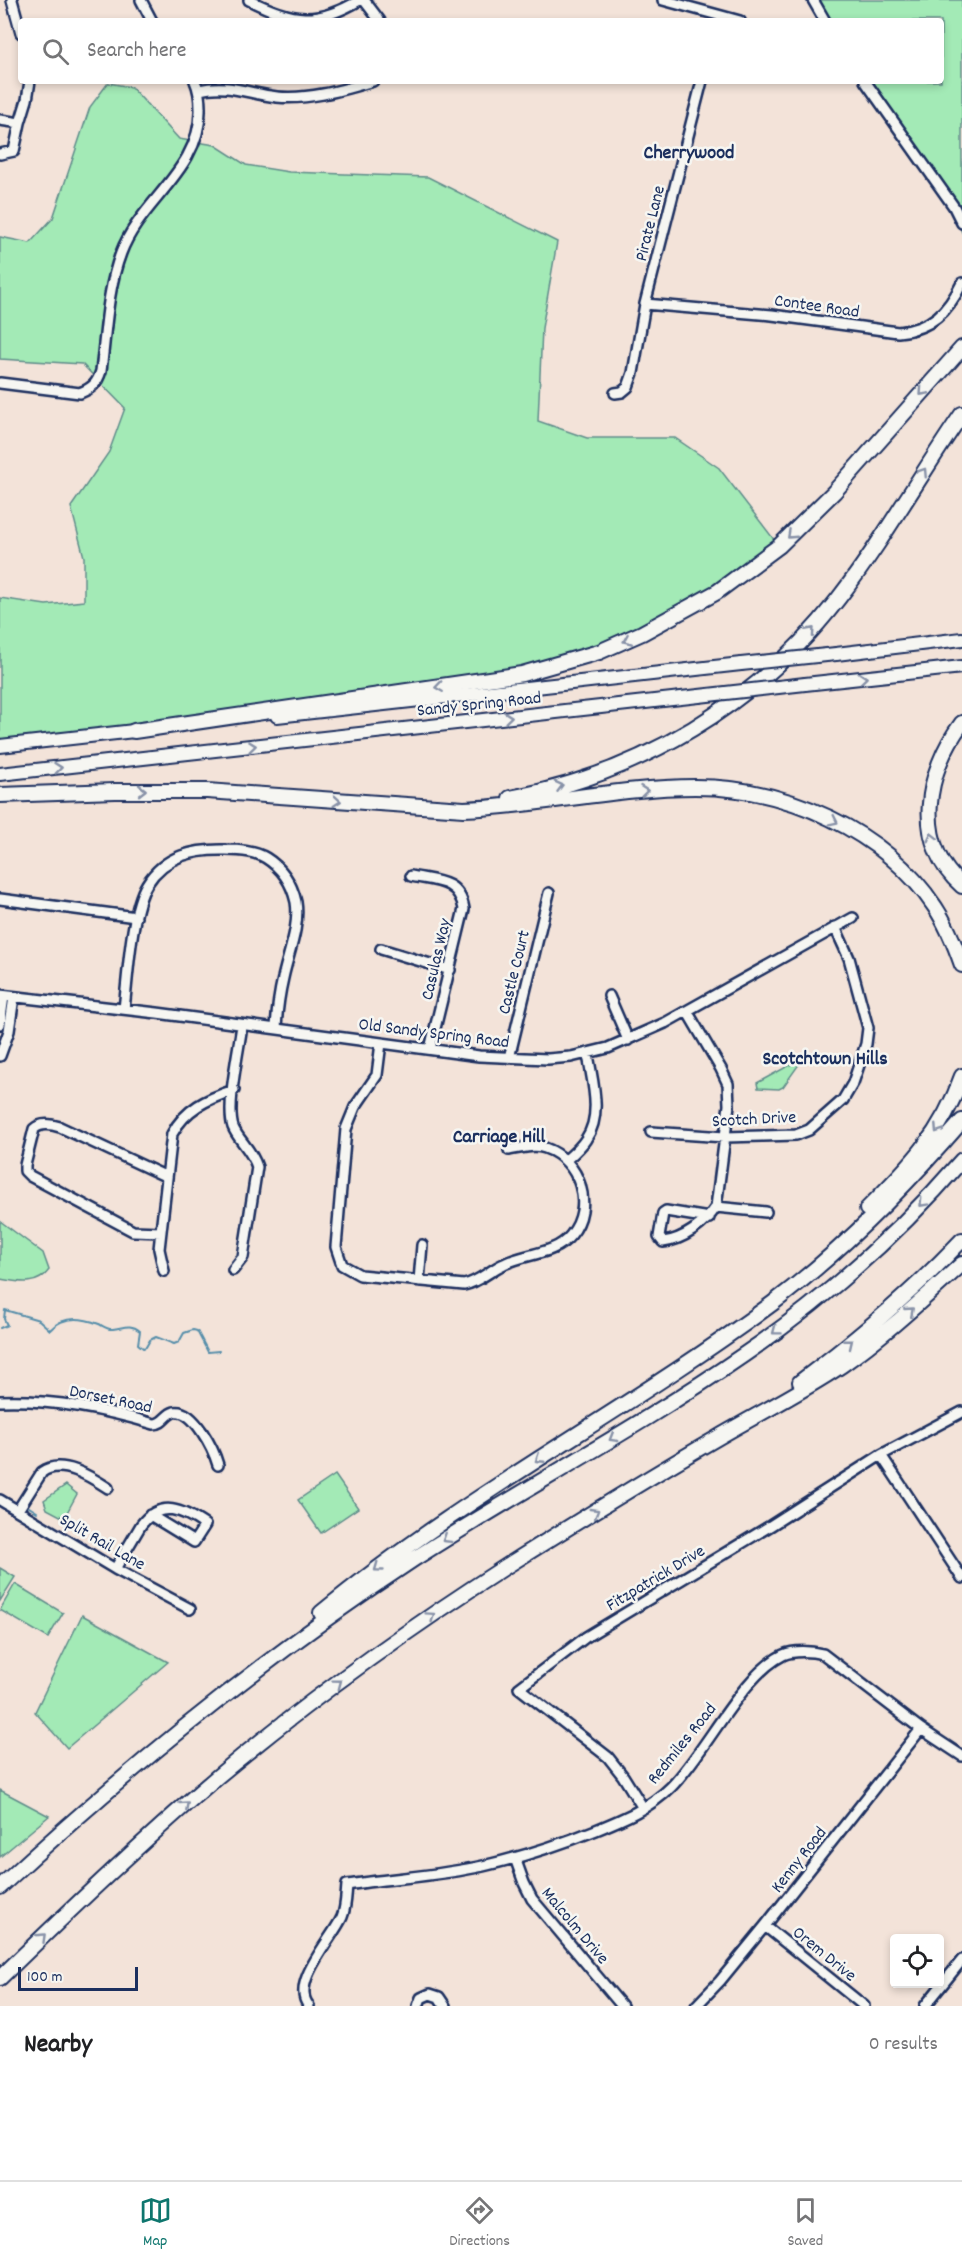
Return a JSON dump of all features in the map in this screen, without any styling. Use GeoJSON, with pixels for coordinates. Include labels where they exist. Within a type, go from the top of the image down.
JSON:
{"type":"FeatureCollection","features":[{"type":"Feature","properties":{"kind":"highway"},"geometry":{"type":"LineString","coordinates":[[134,731],[522,674],[599,652],[642,633],[717,592],[779,546],[834,492],[962,348]]}},
{"type":"Feature","properties":{"kind":"highway"},"geometry":{"type":"LineString","coordinates":[[398,806],[494,801],[562,786],[602,773],[669,743],[735,701],[783,660],[838,600],[962,414]]}},
{"type":"Feature","properties":{"kind":"highway"},"geometry":{"type":"LineString","coordinates":[[962,723],[947,746],[935,774],[928,809],[929,826],[936,850],[949,873],[962,886]]}},
{"type":"Feature","properties":{"kind":"highway"},"geometry":{"type":"LineString","coordinates":[[0,795],[207,791],[398,806],[495,808],[652,790],[696,787],[734,790],[778,798],[843,825],[896,862],[936,908],[947,927],[962,965]]}},
{"type":"Feature","properties":{"kind":"highway"},"geometry":{"type":"LineString","coordinates":[[676,1369],[813,1262],[894,1182],[917,1158],[942,1123],[962,1076]]}},
{"type":"Feature","properties":{"kind":"highway"},"geometry":{"type":"LineString","coordinates":[[248,1676],[350,1588],[409,1546],[472,1502],[600,1421],[774,1302],[818,1267],[901,1189],[962,1121]]}},
{"type":"Feature","properties":{"kind":"highway"},"geometry":{"type":"LineString","coordinates":[[0,1887],[121,1778],[305,1633],[416,1558],[689,1392],[747,1353],[835,1286],[919,1208],[962,1160]]}},
{"type":"Feature","properties":{"kind":"highway"},"geometry":{"type":"LineString","coordinates":[[716,1438],[780,1396],[844,1347],[913,1288],[962,1240]]}},
{"type":"Feature","properties":{"kind":"highway"},"geometry":{"type":"LineString","coordinates":[[0,1978],[108,1873],[155,1831],[219,1776],[332,1687],[488,1578],[716,1438],[841,1365],[881,1336],[962,1264]]}},
{"type":"Feature","properties":{"kind":"main road","name":"Sandy Spring Road"},"geometry":{"type":"LineString","coordinates":[[0,746],[962,639]]}},
{"type":"Feature","properties":{"kind":"main road","name":"Sandy Spring Road"},"geometry":{"type":"LineString","coordinates":[[0,774],[962,667]]}},
{"type":"Feature","properties":{"kind":"street"},"geometry":{"type":"LineString","coordinates":[[12,0],[18,22]]}},
{"type":"Feature","properties":{"kind":"street"},"geometry":{"type":"LineString","coordinates":[[141,0],[150,18]]}},
{"type":"Feature","properties":{"kind":"street"},"geometry":{"type":"LineString","coordinates":[[249,0],[290,17],[313,18],[333,15],[362,0],[377,18]]}},
{"type":"Feature","properties":{"kind":"street"},"geometry":{"type":"LineString","coordinates":[[663,0],[718,18]]}},
{"type":"Feature","properties":{"kind":"street"},"geometry":{"type":"LineString","coordinates":[[813,0],[821,18]]}},
{"type":"Feature","properties":{"kind":"street"},"geometry":{"type":"LineString","coordinates":[[0,154],[10,154],[14,151],[30,84]]}},
{"type":"Feature","properties":{"kind":"street"},"geometry":{"type":"LineString","coordinates":[[0,383],[80,393],[98,382],[112,277],[134,225],[178,172],[195,141],[200,116],[197,86],[215,86],[278,97],[299,97],[328,93],[362,84]]}},
{"type":"Feature","properties":{"kind":"street","name":"Pirate Lane"},"geometry":{"type":"LineString","coordinates":[[615,393],[622,392],[628,387],[633,373],[645,304],[701,84]]}},
{"type":"Feature","properties":{"kind":"street"},"geometry":{"type":"LineString","coordinates":[[868,84],[954,207],[962,223]]}},
{"type":"Feature","properties":{"kind":"street"},"geometry":{"type":"LineString","coordinates":[[0,120],[20,123]]}},
{"type":"Feature","properties":{"kind":"street","name":"Contee Road"},"geometry":{"type":"LineString","coordinates":[[645,304],[772,315],[898,332],[913,331],[928,325],[952,303],[962,283]]}},
{"type":"Feature","properties":{"kind":"street"},"geometry":{"type":"LineString","coordinates":[[124,1009],[136,917],[139,902],[148,883],[163,866],[177,857],[196,851],[248,852],[267,859],[280,870],[289,882],[296,910],[295,930],[279,994],[276,1028]]}},
{"type":"Feature","properties":{"kind":"street","name":"Casulas Way"},"geometry":{"type":"LineString","coordinates":[[411,876],[449,884],[458,892],[464,909],[430,1049]]}},
{"type":"Feature","properties":{"kind":"street","name":"Castle Court"},"geometry":{"type":"LineString","coordinates":[[509,1058],[549,893]]}},
{"type":"Feature","properties":{"kind":"street"},"geometry":{"type":"LineString","coordinates":[[0,899],[136,917]]}},
{"type":"Feature","properties":{"kind":"street","name":"Old Sandy Spring Road"},"geometry":{"type":"LineString","coordinates":[[2,996],[124,1009],[430,1049],[509,1058],[554,1059],[588,1054],[628,1040],[687,1011],[854,918]]}},
{"type":"Feature","properties":{"kind":"street","name":"Scotch Drive"},"geometry":{"type":"LineString","coordinates":[[651,1132],[725,1137],[785,1136],[806,1132],[848,1094],[866,1044],[867,1022],[849,957],[835,927]]}},
{"type":"Feature","properties":{"kind":"street"},"geometry":{"type":"LineString","coordinates":[[381,949],[450,970]]}},
{"type":"Feature","properties":{"kind":"street"},"geometry":{"type":"LineString","coordinates":[[0,1024],[2,996]]}},
{"type":"Feature","properties":{"kind":"street"},"geometry":{"type":"LineString","coordinates":[[609,996],[628,1040]]}},
{"type":"Feature","properties":{"kind":"street"},"geometry":{"type":"LineString","coordinates":[[0,1056],[9,1031],[14,997]]}},
{"type":"Feature","properties":{"kind":"street"},"geometry":{"type":"LineString","coordinates":[[687,1011],[722,1069],[728,1084],[729,1105],[716,1207],[709,1218],[700,1226],[663,1242],[659,1237],[663,1213],[666,1211],[709,1218]]}},
{"type":"Feature","properties":{"kind":"street"},"geometry":{"type":"LineString","coordinates":[[233,1270],[243,1257],[257,1167],[253,1154],[234,1128],[231,1112],[242,1025]]}},
{"type":"Feature","properties":{"kind":"street"},"geometry":{"type":"LineString","coordinates":[[381,1043],[377,1075],[351,1115],[346,1129],[337,1254],[342,1265],[360,1275],[457,1285],[471,1284],[507,1262],[543,1252],[567,1240],[577,1226],[583,1200],[579,1180],[566,1160],[551,1151],[537,1146],[509,1150]]}},
{"type":"Feature","properties":{"kind":"street"},"geometry":{"type":"LineString","coordinates":[[566,1160],[586,1139],[595,1116],[595,1098],[588,1054]]}},
{"type":"Feature","properties":{"kind":"street"},"geometry":{"type":"LineString","coordinates":[[164,1271],[159,1249],[172,1134],[179,1120],[190,1110],[205,1101],[234,1090]]}},
{"type":"Feature","properties":{"kind":"street"},"geometry":{"type":"LineString","coordinates":[[161,1232],[133,1231],[30,1176],[25,1171],[25,1165],[34,1129],[38,1125],[45,1124],[60,1127],[167,1177]]}},
{"type":"Feature","properties":{"kind":"street"},"geometry":{"type":"LineString","coordinates":[[716,1207],[766,1212]]}},
{"type":"Feature","properties":{"kind":"street"},"geometry":{"type":"LineString","coordinates":[[419,1281],[422,1245]]}},
{"type":"Feature","properties":{"kind":"street","name":"Dorset Road"},"geometry":{"type":"LineString","coordinates":[[0,1401],[32,1401],[87,1407],[154,1424],[160,1424],[172,1413],[180,1413],[203,1433],[213,1450],[218,1465]]}},
{"type":"Feature","properties":{"kind":"street","name":"Fitzpatrick Drive"},"geometry":{"type":"LineString","coordinates":[[643,1808],[608,1757],[519,1688],[572,1646],[740,1545],[881,1455],[962,1412]]}},
{"type":"Feature","properties":{"kind":"street"},"geometry":{"type":"LineString","coordinates":[[881,1455],[962,1578]]}},
{"type":"Feature","properties":{"kind":"street"},"geometry":{"type":"LineString","coordinates":[[18,1510],[42,1472],[49,1468],[71,1469],[86,1474],[108,1488]]}},
{"type":"Feature","properties":{"kind":"street","name":"Split Rail Lane"},"geometry":{"type":"LineString","coordinates":[[0,1500],[115,1569],[190,1609]]}},
{"type":"Feature","properties":{"kind":"street"},"geometry":{"type":"LineString","coordinates":[[115,1569],[141,1525],[150,1515],[166,1509],[177,1510],[189,1514],[205,1525],[194,1542],[150,1515]]}},
{"type":"Feature","properties":{"kind":"street"},"geometry":{"type":"LineString","coordinates":[[953,1565],[962,1559]]}},
{"type":"Feature","properties":{"kind":"street","name":"Redmiles Road"},"geometry":{"type":"LineString","coordinates":[[309,2006],[304,1998],[304,1991],[311,1965],[343,1916],[347,1884],[442,1873],[515,1858],[558,1845],[624,1818],[643,1808],[671,1787],[747,1687],[765,1667],[785,1654],[811,1651],[823,1654],[921,1729],[962,1756]]}},
{"type":"Feature","properties":{"kind":"street","name":"Kenny Road"},"geometry":{"type":"LineString","coordinates":[[696,2006],[720,1981],[765,1926],[921,1729]]}},
{"type":"Feature","properties":{"kind":"street","name":"Malcolm Drive"},"geometry":{"type":"LineString","coordinates":[[515,1858],[532,1899],[622,2006]]}},
{"type":"Feature","properties":{"kind":"street","name":"Orem Drive"},"geometry":{"type":"LineString","coordinates":[[765,1926],[864,2006]]}},
{"type":"Feature","properties":{"kind":"street"},"geometry":{"type":"LineString","coordinates":[[925,2006],[962,1960]]}},
{"type":"Feature","properties":{"kind":"street"},"geometry":{"type":"LineString","coordinates":[[418,2006],[421,1998],[430,1994],[439,1997],[445,2006]]}},
{"type":"Feature","properties":{"kind":"green space"},"geometry":{"type":"Polygon","coordinates":[[[813,0],[962,0],[962,233],[954,207],[869,84],[944,84],[944,18],[823,18],[813,0]]]}},
{"type":"Feature","properties":{"kind":"green space"},"geometry":{"type":"Polygon","coordinates":[[[107,84],[131,87],[179,139],[215,145],[246,165],[289,172],[428,177],[557,242],[542,328],[538,421],[587,438],[675,438],[719,468],[779,546],[717,592],[558,664],[0,746],[0,598],[46,605],[84,601],[84,557],[71,507],[109,452],[125,408],[82,364],[0,359],[0,237],[30,243],[53,218],[90,107],[107,84]]]}},
{"type":"Feature","properties":{"kind":"green space"},"geometry":{"type":"Polygon","coordinates":[[[799,1060],[800,1063],[783,1087],[779,1089],[758,1088],[757,1083],[799,1060]]]}},
{"type":"Feature","properties":{"kind":"green space"},"geometry":{"type":"Polygon","coordinates":[[[0,1221],[43,1253],[49,1270],[39,1279],[27,1282],[0,1279],[0,1221]]]}},
{"type":"Feature","properties":{"kind":"green space"},"geometry":{"type":"Polygon","coordinates":[[[335,1475],[358,1508],[321,1533],[298,1500],[335,1475]]]}},
{"type":"Feature","properties":{"kind":"green space"},"geometry":{"type":"Polygon","coordinates":[[[66,1485],[77,1494],[64,1518],[47,1509],[44,1500],[66,1485]]]}},
{"type":"Feature","properties":{"kind":"green space"},"geometry":{"type":"Polygon","coordinates":[[[0,1568],[15,1577],[0,1601],[0,1568]]]}},
{"type":"Feature","properties":{"kind":"green space"},"geometry":{"type":"Polygon","coordinates":[[[15,1584],[63,1613],[48,1638],[0,1610],[15,1584]]]}},
{"type":"Feature","properties":{"kind":"green space"},"geometry":{"type":"Polygon","coordinates":[[[82,1615],[168,1662],[67,1748],[35,1712],[82,1615]]]}},
{"type":"Feature","properties":{"kind":"green space"},"geometry":{"type":"Polygon","coordinates":[[[0,1790],[49,1816],[0,1857],[0,1790]]]}},
{"type":"Feature","properties":{"kind":"waterway"},"geometry":{"type":"LineString","coordinates":[[0,1328],[7,1325],[4,1319],[5,1310],[39,1320],[50,1330],[61,1322],[73,1319],[93,1322],[109,1329],[133,1327],[140,1331],[138,1344],[143,1348],[156,1337],[174,1344],[179,1342],[184,1333],[193,1330],[197,1331],[208,1352],[219,1351]]}},
{"type":"Feature","properties":{"kind":"waterway"},"geometry":{"type":"LineString","coordinates":[[29,1507],[37,1512]]}},
{"type":"Feature","properties":{"kind":"district","name":"Cherrywood"},"geometry":{"type":"Point","coordinates":[689,151]}},
{"type":"Feature","properties":{"kind":"district","name":"Scotchtown Hills"},"geometry":{"type":"Point","coordinates":[825,1057]}},
{"type":"Feature","properties":{"kind":"district","name":"Carriage Hill"},"geometry":{"type":"Point","coordinates":[499,1135]}}]}
